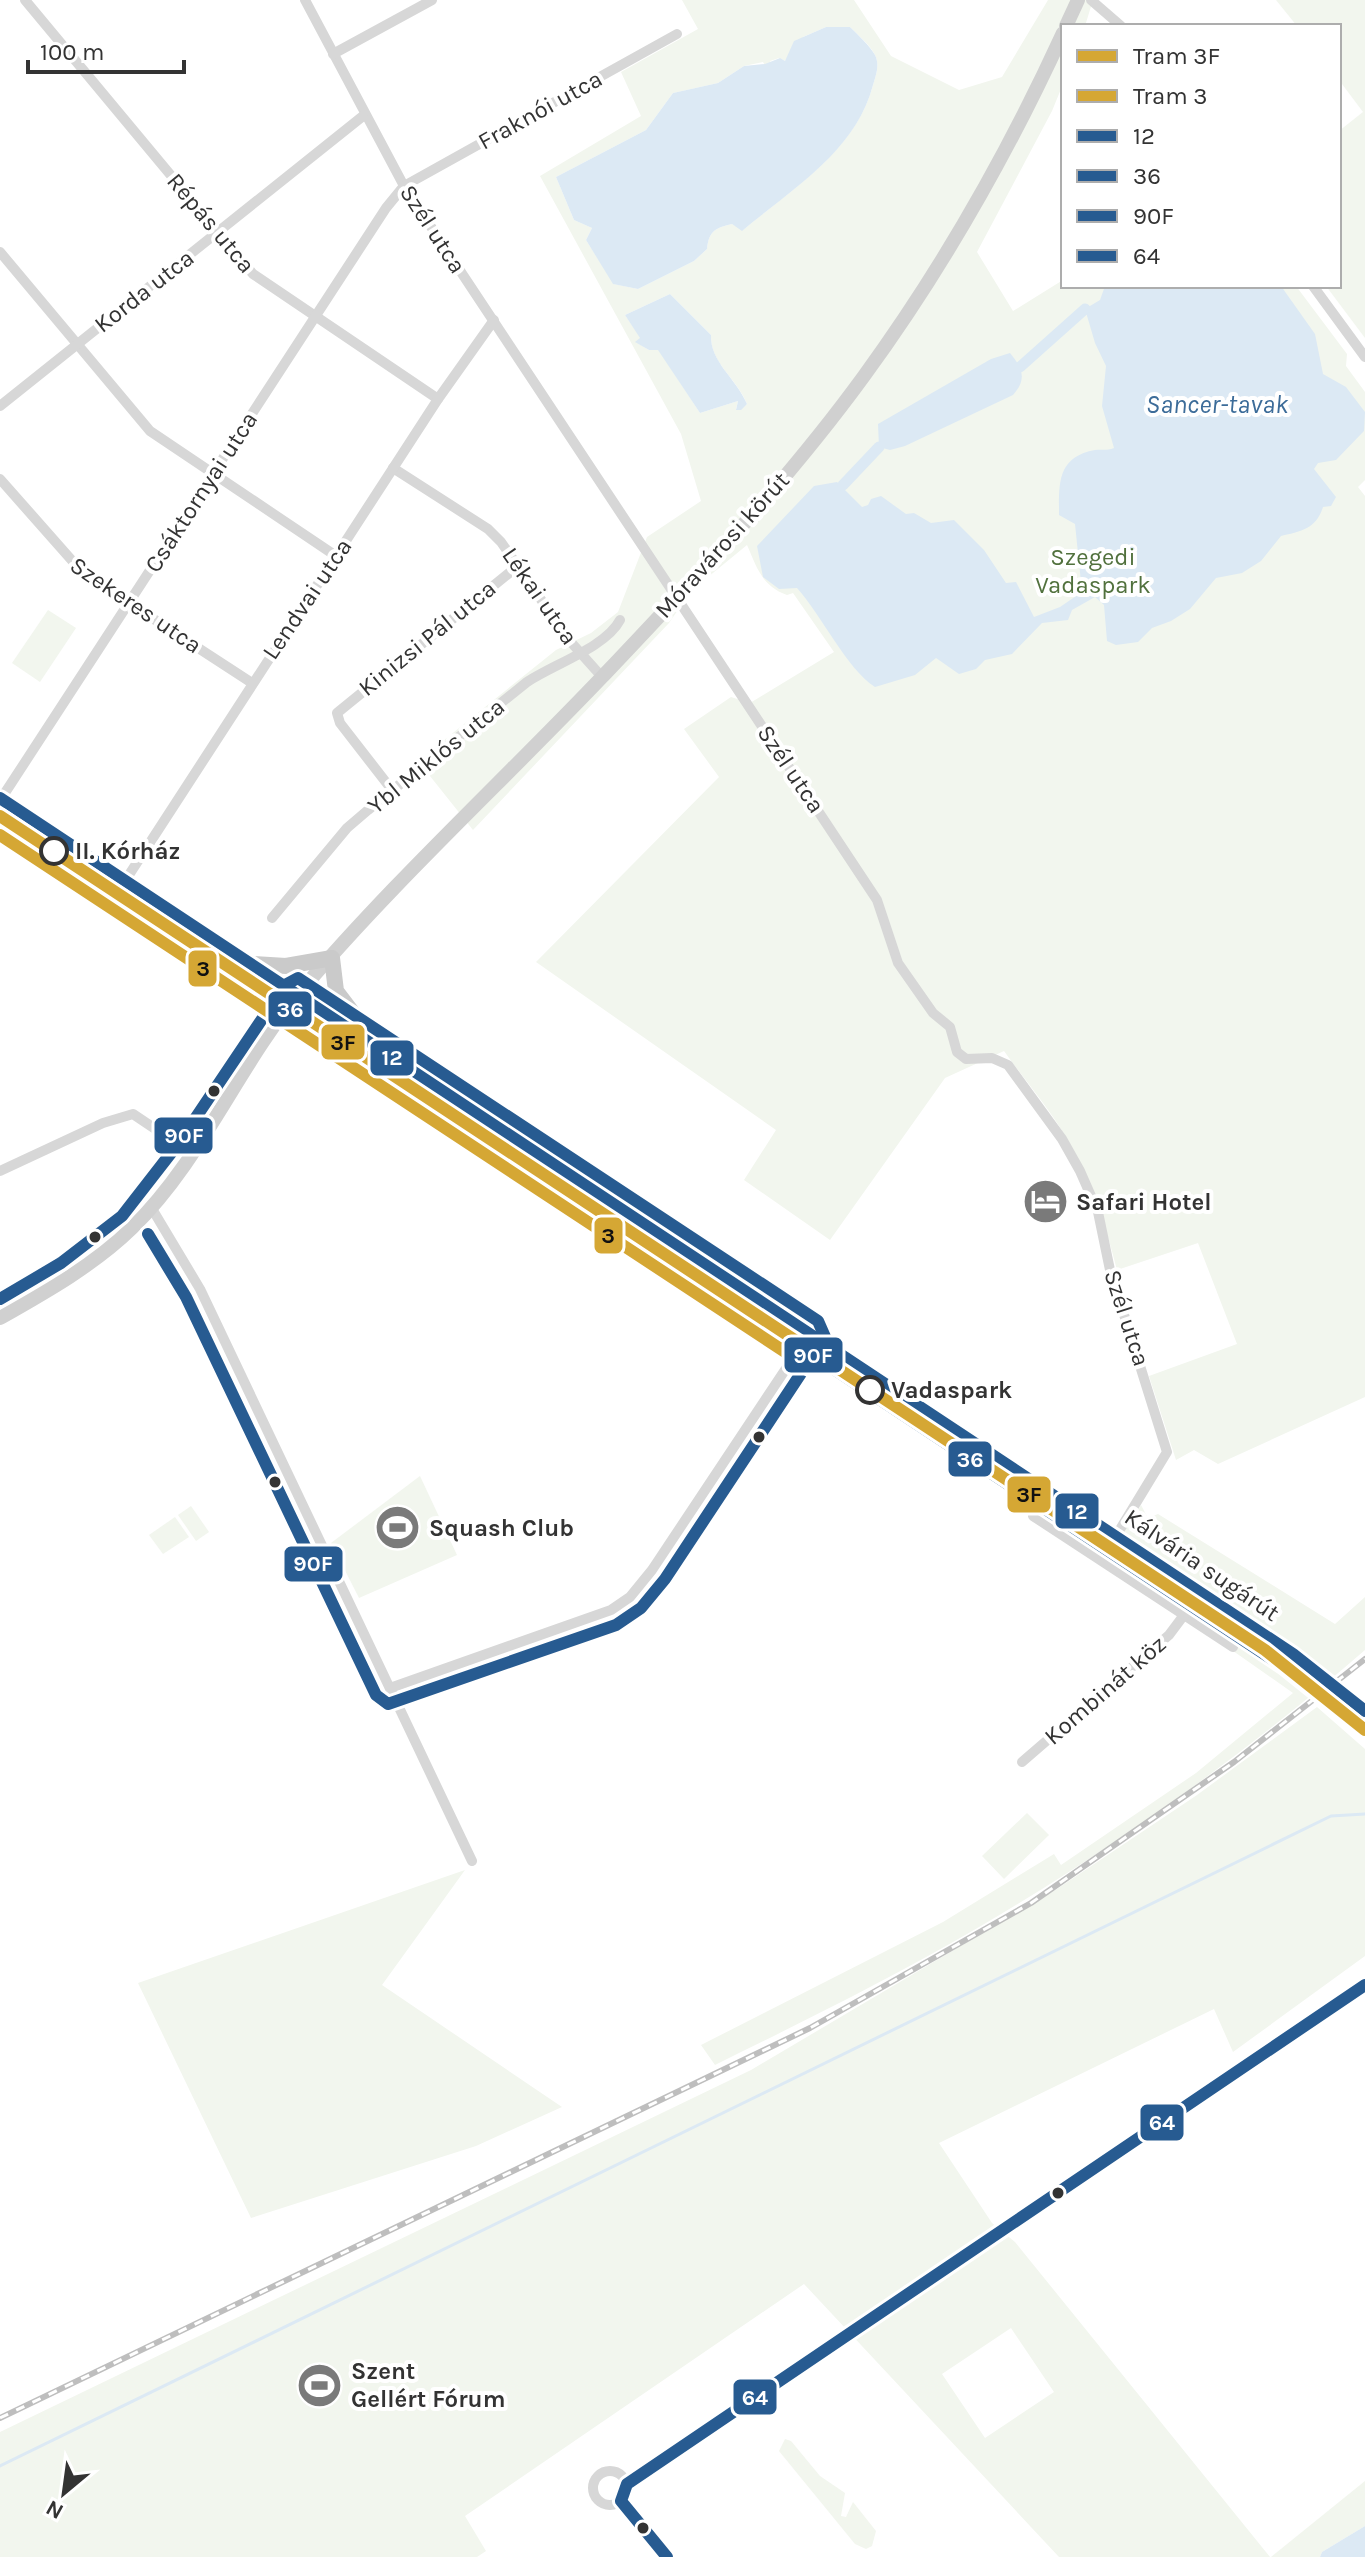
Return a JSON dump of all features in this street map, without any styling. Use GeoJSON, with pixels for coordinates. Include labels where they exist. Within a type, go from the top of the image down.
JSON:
{"type":"FeatureCollection","features":[{"type":"Feature","properties":{"kind":"main road"},"geometry":{"type":"LineString","coordinates":[[1067,24],[1078,0]]}},
{"type":"Feature","properties":{"kind":"main road","name":"Móravárosi körút"},"geometry":{"type":"LineString","coordinates":[[0,1318],[94,1260],[151,1207],[298,994],[602,677],[803,455],[910,311],[999,163],[1061,37]]}},
{"type":"Feature","properties":{"kind":"main road","name":"Kálvária sugárút"},"geometry":{"type":"LineString","coordinates":[[0,798],[1116,1536],[1334,1684],[1365,1711]]}},
{"type":"Feature","properties":{"kind":"main road"},"geometry":{"type":"LineString","coordinates":[[250,964],[286,966],[332,958],[336,991],[343,1005],[378,1046]]}},
{"type":"Feature","properties":{"kind":"street","name":"Répás utca"},"geometry":{"type":"LineString","coordinates":[[25,0],[253,274],[438,399]]}},
{"type":"Feature","properties":{"kind":"street","name":"Szél utca"},"geometry":{"type":"LineString","coordinates":[[305,0],[363,116],[404,186],[877,900],[885,917],[893,954],[933,1013],[950,1027],[957,1052],[966,1059],[992,1058],[1008,1065],[1062,1139],[1080,1171],[1098,1212],[1110,1270],[1166,1444],[1166,1458],[1116,1536]]}},
{"type":"Feature","properties":{"kind":"street"},"geometry":{"type":"LineString","coordinates":[[333,54],[432,0]]}},
{"type":"Feature","properties":{"kind":"street"},"geometry":{"type":"LineString","coordinates":[[1091,0],[1119,24]]}},
{"type":"Feature","properties":{"kind":"street","name":"Fraknói utca"},"geometry":{"type":"LineString","coordinates":[[404,186],[677,34]]}},
{"type":"Feature","properties":{"kind":"street","name":"Korda utca"},"geometry":{"type":"LineString","coordinates":[[0,406],[363,116]]}},
{"type":"Feature","properties":{"kind":"street","name":"Csáktornyai utca"},"geometry":{"type":"LineString","coordinates":[[0,798],[404,186]]}},
{"type":"Feature","properties":{"kind":"street"},"geometry":{"type":"LineString","coordinates":[[0,252],[150,431],[336,556]]}},
{"type":"Feature","properties":{"kind":"street"},"geometry":{"type":"LineString","coordinates":[[1314,288],[1365,357]]}},
{"type":"Feature","properties":{"kind":"street","name":"Lendvai utca"},"geometry":{"type":"LineString","coordinates":[[125,881],[438,399],[494,320]]}},
{"type":"Feature","properties":{"kind":"street","name":"Lékai utca"},"geometry":{"type":"LineString","coordinates":[[393,468],[488,529],[519,565],[578,652],[602,677]]}},
{"type":"Feature","properties":{"kind":"street","name":"Szekeres utca"},"geometry":{"type":"LineString","coordinates":[[0,479],[67,559],[252,683]]}},
{"type":"Feature","properties":{"kind":"street","name":"Kinizsi Pál utca"},"geometry":{"type":"LineString","coordinates":[[392,790],[340,723],[337,713],[519,565]]}},
{"type":"Feature","properties":{"kind":"street","name":"Ybl Miklós utca"},"geometry":{"type":"LineString","coordinates":[[272,918],[347,828],[527,682],[607,638],[620,620]]}},
{"type":"Feature","properties":{"kind":"street"},"geometry":{"type":"LineString","coordinates":[[0,1171],[103,1123],[133,1114],[191,1153]]}},
{"type":"Feature","properties":{"kind":"street"},"geometry":{"type":"LineString","coordinates":[[151,1207],[200,1289],[472,1861]]}},
{"type":"Feature","properties":{"kind":"street"},"geometry":{"type":"LineString","coordinates":[[390,1688],[611,1610],[630,1597],[664,1552],[809,1334]]}},
{"type":"Feature","properties":{"kind":"street"},"geometry":{"type":"LineString","coordinates":[[1048,1492],[1033,1516],[1233,1647]]}},
{"type":"Feature","properties":{"kind":"street","name":"Kombinát köz"},"geometry":{"type":"LineString","coordinates":[[1022,1762],[1169,1635],[1184,1615]]}},
{"type":"Feature","properties":{"kind":"street"},"geometry":{"type":"LineString","coordinates":[[621,2501],[606,2504],[599,2500],[593,2486],[604,2472],[625,2480],[653,2465],[875,2319],[1004,2226],[1365,1985]]}},
{"type":"Feature","properties":{"kind":"street"},"geometry":{"type":"LineString","coordinates":[[621,2501],[625,2480]]}},
{"type":"Feature","properties":{"kind":"street"},"geometry":{"type":"LineString","coordinates":[[621,2501],[667,2557]]}},
{"type":"Feature","properties":{"kind":"green space","name":"Szegedi Vadaspark"},"geometry":{"type":"Polygon","coordinates":[[[682,0],[854,0],[891,56],[959,90],[1002,77],[1048,0],[1093,0],[1086,24],[1061,24],[1061,89],[977,252],[1013,311],[1061,281],[1061,288],[1298,288],[1347,354],[1346,366],[1365,392],[1365,480],[1358,487],[1365,496],[1365,1397],[1218,1464],[1194,1450],[1176,1460],[1149,1376],[1237,1344],[1198,1243],[1117,1270],[1096,1202],[1075,1153],[1052,1115],[1004,1051],[945,1078],[830,1240],[744,1180],[776,1130],[536,962],[719,777],[684,729],[731,697],[750,703],[834,652],[793,593],[787,595],[766,581],[747,545],[691,591],[669,623],[473,830],[418,761],[556,650],[591,633],[618,612],[647,537],[701,501],[681,434],[540,176],[641,116],[621,72],[698,29],[682,0]],[[826,27],[803,37],[809,44],[817,41],[821,46],[812,53],[817,71],[815,77],[780,92],[763,62],[744,66],[718,83],[673,93],[646,130],[556,177],[574,220],[592,228],[586,240],[614,284],[638,289],[694,261],[707,249],[711,234],[717,229],[732,224],[743,230],[837,149],[865,108],[877,66],[875,55],[850,27],[826,27]],[[798,39],[785,61],[779,58],[770,61],[783,85],[806,70],[794,52],[801,46],[798,39]],[[670,294],[625,315],[641,338],[636,342],[649,350],[658,349],[700,413],[738,401],[736,409],[740,410],[747,404],[719,362],[711,335],[670,294]]]}},
{"type":"Feature","properties":{"kind":"green space"},"geometry":{"type":"Polygon","coordinates":[[[1276,0],[1365,0],[1365,338],[1328,288],[1341,288],[1341,129],[1363,112],[1341,83],[1341,24],[1295,24],[1276,0]]]}},
{"type":"Feature","properties":{"kind":"green space"},"geometry":{"type":"Polygon","coordinates":[[[48,610],[76,628],[40,682],[12,663],[48,610]]]}},
{"type":"Feature","properties":{"kind":"green space","name":"Squash Club"},"geometry":{"type":"Polygon","coordinates":[[[420,1476],[457,1555],[359,1598],[331,1543],[420,1476]]]}},
{"type":"Feature","properties":{"kind":"green space"},"geometry":{"type":"Polygon","coordinates":[[[1050,1504],[1114,1547],[1141,1505],[1148,1518],[1158,1514],[1335,1624],[1365,1597],[1365,1650],[1273,1726],[1176,1799],[1026,1899],[910,1966],[715,2065],[701,2045],[943,1922],[1054,1854],[1061,1865],[1196,1773],[1293,1693],[1042,1517],[1050,1504]]]}},
{"type":"Feature","properties":{"kind":"green space"},"geometry":{"type":"Polygon","coordinates":[[[191,1506],[209,1532],[196,1541],[178,1515],[191,1506]]]}},
{"type":"Feature","properties":{"kind":"green space"},"geometry":{"type":"Polygon","coordinates":[[[175,1517],[189,1537],[163,1554],[149,1535],[175,1517]]]}},
{"type":"Feature","properties":{"kind":"green space"},"geometry":{"type":"Polygon","coordinates":[[[1317,1707],[1365,1749],[1365,1956],[1233,2052],[1214,2009],[939,2143],[992,2223],[1015,2242],[1270,2557],[1059,2557],[804,2284],[465,2516],[486,2551],[477,2557],[0,2557],[0,2432],[751,2070],[1057,1889],[1197,1795],[1317,1707]],[[1011,2328],[942,2374],[985,2438],[1054,2392],[1011,2328]]]}},
{"type":"Feature","properties":{"kind":"green space"},"geometry":{"type":"Polygon","coordinates":[[[1027,1813],[1049,1835],[1004,1879],[982,1856],[1027,1813]]]}},
{"type":"Feature","properties":{"kind":"green space"},"geometry":{"type":"Polygon","coordinates":[[[465,1870],[382,1985],[562,2107],[476,2146],[251,2218],[138,1983],[465,1870]]]}},
{"type":"Feature","properties":{"kind":"green space"},"geometry":{"type":"Polygon","coordinates":[[[785,2439],[791,2441],[820,2476],[845,2493],[841,2516],[846,2517],[853,2502],[876,2531],[872,2546],[866,2549],[855,2544],[779,2451],[785,2439]]]}},
{"type":"Feature","properties":{"kind":"green space"},"geometry":{"type":"Polygon","coordinates":[[[1365,2481],[1365,2526],[1322,2552],[1320,2557],[1271,2557],[1365,2481]]]}},
{"type":"Feature","properties":{"kind":"water"},"geometry":{"type":"Polygon","coordinates":[[[826,27],[850,27],[870,48],[877,62],[865,108],[837,149],[801,184],[742,231],[732,224],[714,231],[707,249],[694,261],[638,289],[613,284],[586,240],[592,228],[574,220],[556,177],[646,130],[673,93],[718,83],[744,66],[765,64],[780,58],[785,61],[794,41],[826,27]]]}},
{"type":"Feature","properties":{"kind":"water","name":"Sancer-tavak"},"geometry":{"type":"Polygon","coordinates":[[[1104,288],[1282,288],[1315,334],[1323,374],[1346,387],[1365,412],[1364,431],[1336,460],[1318,463],[1314,469],[1336,497],[1331,506],[1323,507],[1307,528],[1281,536],[1261,561],[1242,573],[1216,578],[1190,609],[1152,628],[1138,642],[1116,645],[1107,641],[1104,605],[1095,597],[1072,610],[1068,620],[1042,623],[1012,654],[985,660],[976,669],[959,674],[936,658],[915,675],[875,687],[855,668],[797,588],[779,589],[763,577],[757,546],[814,486],[837,482],[862,507],[868,505],[871,499],[881,496],[906,514],[914,513],[931,523],[954,520],[984,550],[1006,583],[1016,582],[1034,617],[1060,607],[1082,592],[1075,524],[1059,515],[1059,492],[1063,473],[1073,459],[1083,453],[1114,448],[1102,406],[1106,366],[1085,309],[1100,300],[1104,288]]]}},
{"type":"Feature","properties":{"kind":"water"},"geometry":{"type":"Polygon","coordinates":[[[670,294],[711,335],[719,362],[747,404],[741,410],[736,410],[738,401],[700,413],[658,350],[649,350],[635,342],[640,338],[625,315],[670,294]]]}},
{"type":"Feature","properties":{"kind":"water"},"geometry":{"type":"Polygon","coordinates":[[[1010,353],[1022,374],[1013,395],[905,446],[890,450],[879,447],[878,424],[991,359],[1010,353]]]}},
{"type":"Feature","properties":{"kind":"water"},"geometry":{"type":"Polygon","coordinates":[[[1365,2526],[1365,2557],[1320,2557],[1322,2552],[1365,2526]]]}},
{"type":"Feature","properties":{"kind":"waterway"},"geometry":{"type":"LineString","coordinates":[[1020,367],[1085,309]]}},
{"type":"Feature","properties":{"kind":"waterway"},"geometry":{"type":"LineString","coordinates":[[843,485],[879,447]]}},
{"type":"Feature","properties":{"kind":"waterway"},"geometry":{"type":"LineString","coordinates":[[0,2466],[1331,1816],[1365,1814]]}},
{"type":"Feature","properties":{"kind":"railway"},"geometry":{"type":"LineString","coordinates":[[0,2418],[810,2028],[1031,1903],[1234,1762],[1365,1659]]}},
{"type":"Feature","properties":{"kind":"tram line","name":"3F"},"geometry":{"type":"LineString","coordinates":[[0,816],[1265,1650],[1365,1730]]}},
{"type":"Feature","properties":{"kind":"tram line","name":"3"},"geometry":{"type":"LineString","coordinates":[[0,835],[811,1369]]}},
{"type":"Feature","properties":{"kind":"transit line","name":"12"},"geometry":{"type":"LineString","coordinates":[[0,798],[1293,1654],[1365,1711]]}},
{"type":"Feature","properties":{"kind":"transit line","name":"36"},"geometry":{"type":"LineString","coordinates":[[0,817],[1284,1667],[1355,1724]]}},
{"type":"Feature","properties":{"kind":"transit line","name":"90F"},"geometry":{"type":"LineString","coordinates":[[0,1299],[61,1263],[122,1216],[178,1144],[285,985],[298,978],[818,1321],[825,1337],[665,1579],[641,1608],[616,1625],[388,1704],[376,1695],[186,1297],[148,1234]]}},
{"type":"Feature","properties":{"kind":"transit line","name":"64"},"geometry":{"type":"LineString","coordinates":[[667,2557],[621,2501],[627,2484],[1365,1985]]}},
{"type":"Feature","properties":{"kind":"place","name":"II. Kórház"},"geometry":{"type":"Point","coordinates":[54,851]}},
{"type":"Feature","properties":{"kind":"place","name":"Safari Hotel"},"geometry":{"type":"Point","coordinates":[1045,1202]}},
{"type":"Feature","properties":{"kind":"place","name":"Vadaspark"},"geometry":{"type":"Point","coordinates":[870,1390]}},
{"type":"Feature","properties":{"kind":"place","name":"Squash Club"},"geometry":{"type":"Point","coordinates":[398,1528]}},
{"type":"Feature","properties":{"kind":"place","name":"Szent Gellért Fórum"},"geometry":{"type":"Point","coordinates":[320,2385]}}]}
